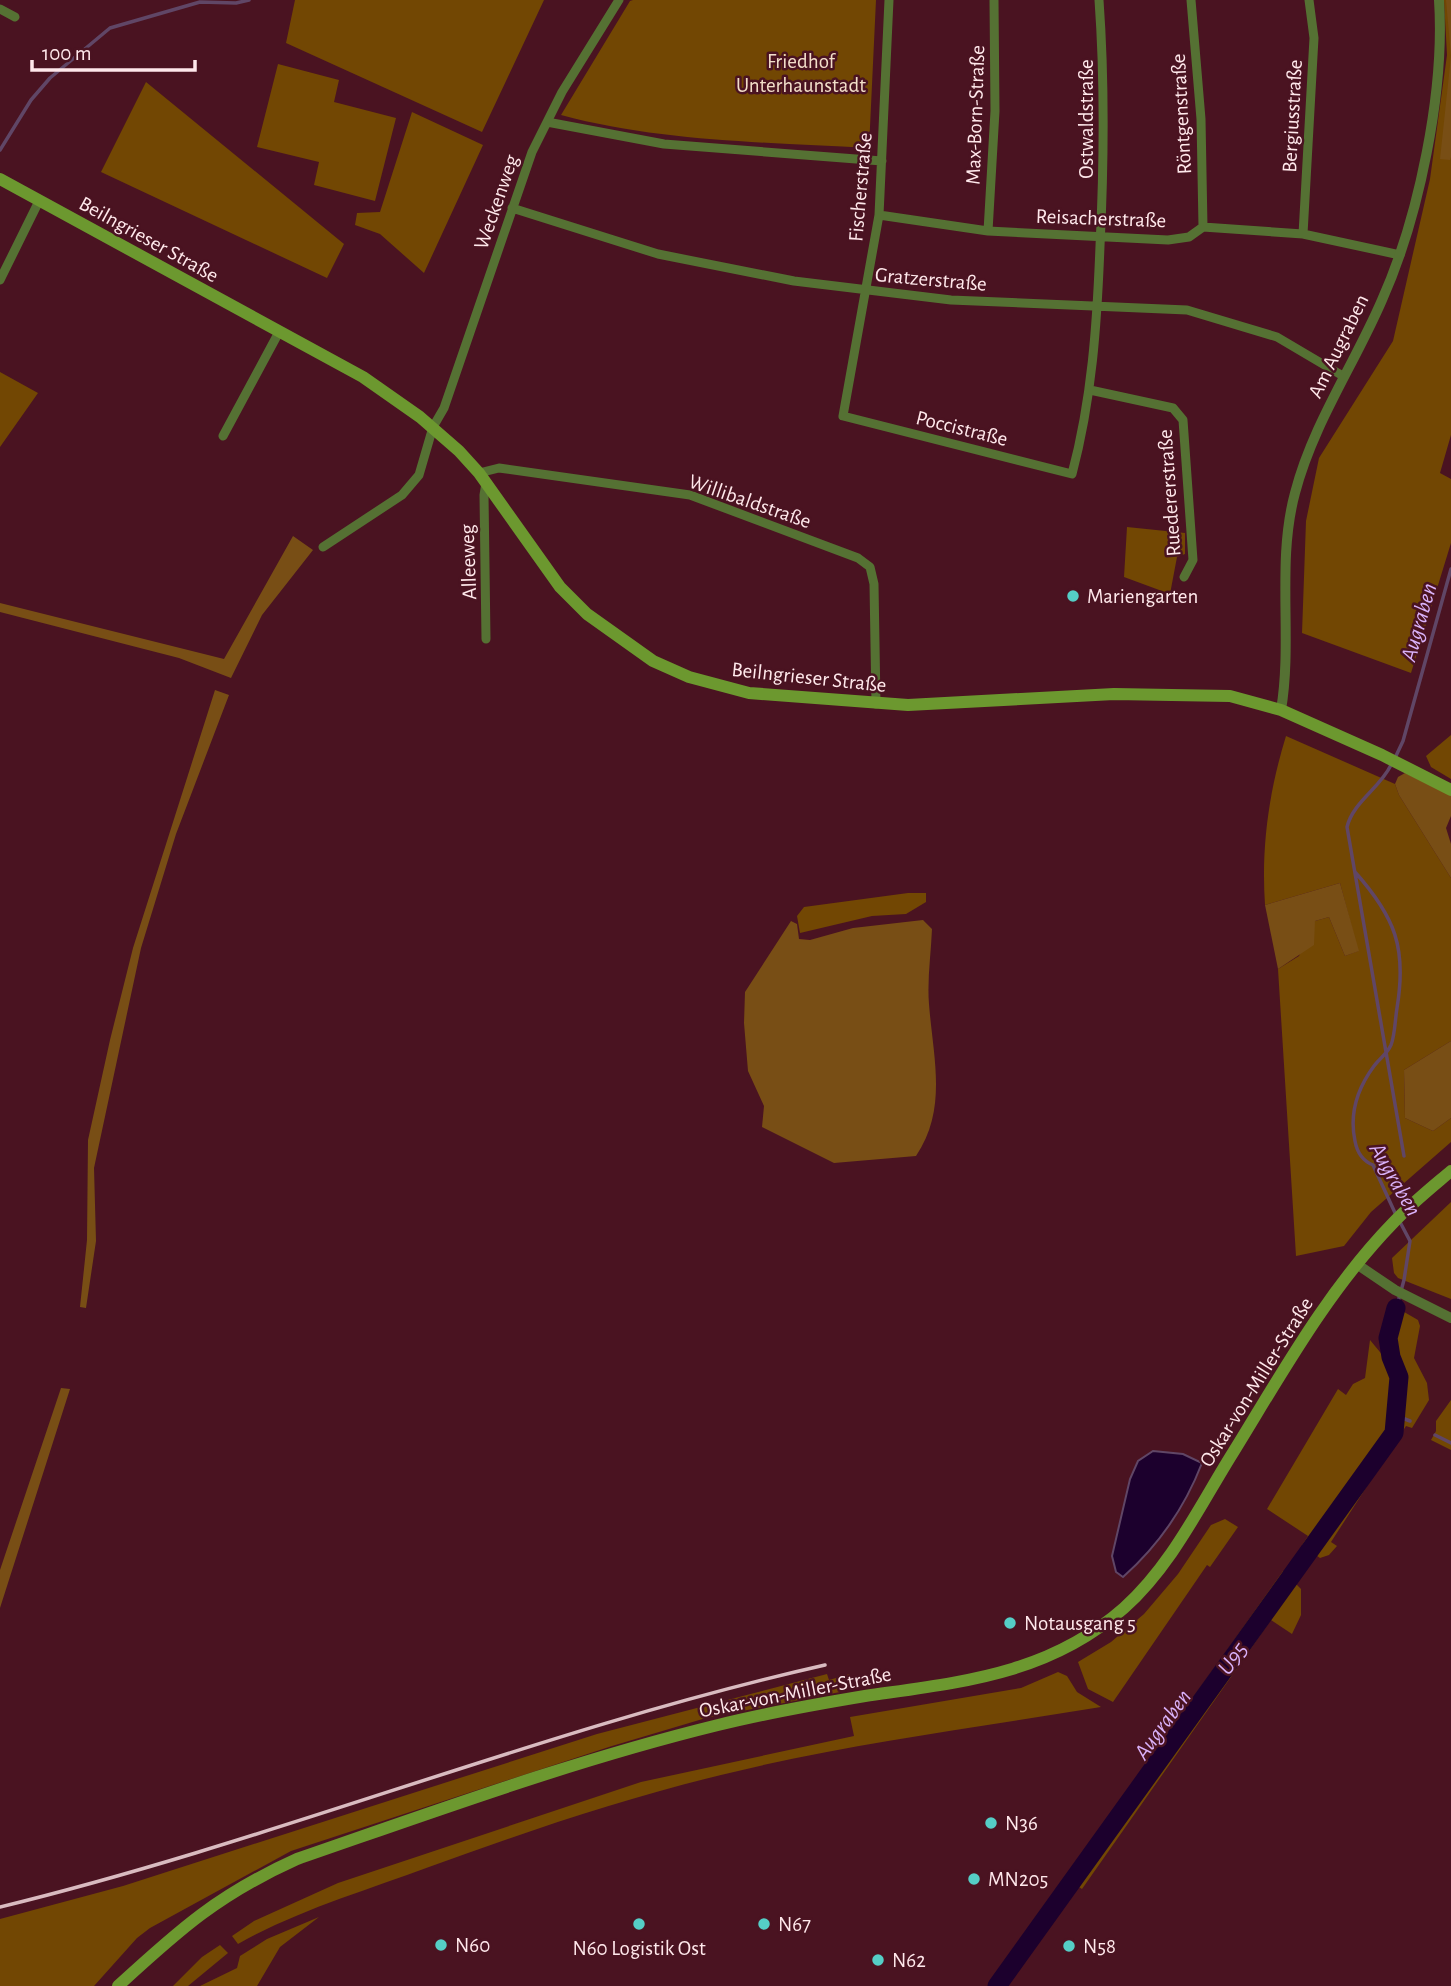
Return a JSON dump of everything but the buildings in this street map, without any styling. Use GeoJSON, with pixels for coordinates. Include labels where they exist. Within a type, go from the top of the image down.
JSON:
{"type":"FeatureCollection","features":[{"type":"Feature","properties":{"kind":"main road","name":"Beilngrieser Straße"},"geometry":{"type":"LineString","coordinates":[[0,179],[363,377],[433,427],[483,478],[560,587],[587,614],[653,661],[722,688],[799,699],[876,704],[1171,693],[1230,696],[1281,710],[1382,755],[1451,790]]}},
{"type":"Feature","properties":{"kind":"main road","name":"Oskar-von-Miller-Straße"},"geometry":{"type":"LineString","coordinates":[[120,1985],[170,1936],[201,1912],[255,1878],[297,1859],[620,1751],[722,1724],[859,1697],[990,1677],[1028,1666],[1073,1644],[1103,1625],[1155,1575],[1207,1498],[1302,1340],[1345,1281],[1405,1210],[1451,1171]]}},
{"type":"Feature","properties":{"kind":"street","name":"Weckenweg"},"geometry":{"type":"LineString","coordinates":[[323,547],[402,495],[419,475],[433,427],[444,408],[529,159],[547,122],[619,0]]}},
{"type":"Feature","properties":{"kind":"street","name":"Fischerstraße"},"geometry":{"type":"LineString","coordinates":[[842,416],[879,215],[888,0]]}},
{"type":"Feature","properties":{"kind":"street","name":"Max-Born-Straße"},"geometry":{"type":"LineString","coordinates":[[988,230],[995,111],[994,0]]}},
{"type":"Feature","properties":{"kind":"street","name":"Ostwaldstraße"},"geometry":{"type":"LineString","coordinates":[[1072,474],[1090,390],[1101,237],[1105,118],[1099,0]]}},
{"type":"Feature","properties":{"kind":"street","name":"Röntgenstraße"},"geometry":{"type":"LineString","coordinates":[[1191,0],[1201,119],[1203,227]]}},
{"type":"Feature","properties":{"kind":"street","name":"Bergiusstraße"},"geometry":{"type":"LineString","coordinates":[[1303,233],[1314,38],[1309,0]]}},
{"type":"Feature","properties":{"kind":"street","name":"Am Augraben"},"geometry":{"type":"LineString","coordinates":[[1281,710],[1288,529],[1293,505],[1310,449],[1343,376],[1373,321],[1401,255],[1417,188],[1439,69],[1439,0]]}},
{"type":"Feature","properties":{"kind":"street"},"geometry":{"type":"LineString","coordinates":[[0,9],[15,17]]}},
{"type":"Feature","properties":{"kind":"street"},"geometry":{"type":"LineString","coordinates":[[547,122],[664,144],[882,161]]}},
{"type":"Feature","properties":{"kind":"street"},"geometry":{"type":"LineString","coordinates":[[0,280],[39,201]]}},
{"type":"Feature","properties":{"kind":"street","name":"Gratzerstraße"},"geometry":{"type":"LineString","coordinates":[[512,208],[615,242],[693,262],[865,290],[951,300],[1187,310],[1277,337],[1343,376]]}},
{"type":"Feature","properties":{"kind":"street","name":"Reisacherstraße"},"geometry":{"type":"LineString","coordinates":[[879,215],[988,230],[1168,240],[1189,237],[1203,227],[1303,233],[1401,255]]}},
{"type":"Feature","properties":{"kind":"street"},"geometry":{"type":"LineString","coordinates":[[223,436],[279,332]]}},
{"type":"Feature","properties":{"kind":"street","name":"Ruedererstraße"},"geometry":{"type":"LineString","coordinates":[[1090,390],[1173,408],[1183,420],[1193,560],[1184,577]]}},
{"type":"Feature","properties":{"kind":"street","name":"Poccistraße"},"geometry":{"type":"LineString","coordinates":[[842,416],[1072,474]]}},
{"type":"Feature","properties":{"kind":"street","name":"Willibaldstraße"},"geometry":{"type":"LineString","coordinates":[[483,478],[499,468],[690,495],[858,558],[870,568],[874,584],[876,704]]}},
{"type":"Feature","properties":{"kind":"street","name":"Alleeweg"},"geometry":{"type":"LineString","coordinates":[[483,478],[486,639]]}},
{"type":"Feature","properties":{"kind":"street"},"geometry":{"type":"LineString","coordinates":[[1358,1265],[1395,1290],[1451,1318]]}},
{"type":"Feature","properties":{"kind":"green space"},"geometry":{"type":"Polygon","coordinates":[[[295,0],[544,0],[482,132],[286,43],[295,0]]]}},
{"type":"Feature","properties":{"kind":"green space","name":"Friedhof Unterhaunstadt"},"geometry":{"type":"Polygon","coordinates":[[[633,0],[876,0],[869,148],[676,136],[561,115],[633,0]]]}},
{"type":"Feature","properties":{"kind":"green space"},"geometry":{"type":"Polygon","coordinates":[[[1444,0],[1451,0],[1451,435],[1440,473],[1451,479],[1451,543],[1411,673],[1302,633],[1306,521],[1319,458],[1393,341],[1430,179],[1447,55],[1444,0]]]}},
{"type":"Feature","properties":{"kind":"green space"},"geometry":{"type":"Polygon","coordinates":[[[278,64],[339,80],[334,102],[396,118],[375,201],[314,185],[319,162],[257,147],[278,64]]]}},
{"type":"Feature","properties":{"kind":"green space"},"geometry":{"type":"Polygon","coordinates":[[[146,82],[344,244],[327,278],[101,172],[146,82]]]}},
{"type":"Feature","properties":{"kind":"green space"},"geometry":{"type":"Polygon","coordinates":[[[412,112],[483,145],[424,273],[380,234],[355,225],[357,213],[380,212],[412,112]]]}},
{"type":"Feature","properties":{"kind":"green space"},"geometry":{"type":"Polygon","coordinates":[[[0,372],[38,393],[0,447],[0,372]]]}},
{"type":"Feature","properties":{"kind":"green space"},"geometry":{"type":"Polygon","coordinates":[[[1127,527],[1185,533],[1185,554],[1177,557],[1170,594],[1124,577],[1127,527]]]}},
{"type":"Feature","properties":{"kind":"green space"},"geometry":{"type":"Polygon","coordinates":[[[1451,735],[1451,779],[1431,767],[1426,756],[1451,735]]]}},
{"type":"Feature","properties":{"kind":"green space"},"geometry":{"type":"Polygon","coordinates":[[[1286,736],[1395,784],[1399,795],[1451,878],[1451,1041],[1404,1070],[1405,1118],[1433,1131],[1451,1118],[1451,1142],[1371,1212],[1344,1246],[1296,1256],[1278,969],[1299,956],[1315,921],[1329,917],[1345,956],[1358,951],[1340,883],[1265,905],[1264,862],[1268,819],[1286,736]]]}},
{"type":"Feature","properties":{"kind":"green space"},"geometry":{"type":"Polygon","coordinates":[[[926,893],[926,902],[906,914],[872,916],[800,933],[797,916],[804,907],[926,893]]]}},
{"type":"Feature","properties":{"kind":"green space"},"geometry":{"type":"Polygon","coordinates":[[[1451,1202],[1451,1299],[1398,1278],[1394,1273],[1392,1258],[1451,1202]]]}},
{"type":"Feature","properties":{"kind":"green space"},"geometry":{"type":"Polygon","coordinates":[[[1399,1309],[1418,1320],[1420,1326],[1414,1358],[1427,1383],[1429,1400],[1412,1428],[1406,1426],[1331,1542],[1337,1546],[1329,1555],[1320,1558],[1302,1545],[1308,1536],[1267,1509],[1338,1389],[1346,1395],[1353,1384],[1365,1378],[1370,1340],[1399,1375],[1391,1337],[1399,1309]]]}},
{"type":"Feature","properties":{"kind":"green space"},"geometry":{"type":"Polygon","coordinates":[[[1451,1400],[1451,1450],[1431,1440],[1436,1431],[1436,1421],[1451,1400]]]}},
{"type":"Feature","properties":{"kind":"green space"},"geometry":{"type":"Polygon","coordinates":[[[1225,1519],[1238,1527],[1210,1567],[1207,1565],[1113,1702],[1088,1689],[1078,1662],[1111,1642],[1144,1614],[1178,1574],[1211,1525],[1225,1519]]]}},
{"type":"Feature","properties":{"kind":"green space"},"geometry":{"type":"Polygon","coordinates":[[[1283,1571],[1301,1589],[1301,1615],[1292,1634],[1271,1620],[1082,1889],[1074,1884],[1068,1892],[1059,1886],[1283,1571]]]}},
{"type":"Feature","properties":{"kind":"green space"},"geometry":{"type":"Polygon","coordinates":[[[1058,1672],[1067,1676],[1077,1692],[1101,1707],[863,1745],[684,1784],[465,1854],[308,1911],[238,1944],[232,1936],[254,1921],[338,1883],[641,1782],[854,1736],[850,1717],[1021,1688],[1058,1672]]]}},
{"type":"Feature","properties":{"kind":"green space"},"geometry":{"type":"Polygon","coordinates":[[[827,1674],[829,1680],[850,1674],[848,1685],[840,1692],[706,1718],[612,1746],[291,1851],[150,1928],[137,1938],[94,1986],[0,1986],[0,1919],[123,1886],[597,1734],[827,1674]]]}},
{"type":"Feature","properties":{"kind":"green space"},"geometry":{"type":"Polygon","coordinates":[[[319,1917],[280,1947],[257,1986],[200,1986],[237,1968],[240,1956],[267,1939],[319,1917]]]}},
{"type":"Feature","properties":{"kind":"green space"},"geometry":{"type":"Polygon","coordinates":[[[220,1945],[228,1953],[188,1986],[173,1986],[202,1957],[220,1945]]]}},
{"type":"Feature","properties":{"kind":"shaded area"},"geometry":{"type":"Polygon","coordinates":[[[1446,0],[1451,0],[1451,56],[1446,0]]]}},
{"type":"Feature","properties":{"kind":"shaded area"},"geometry":{"type":"Polygon","coordinates":[[[1451,56],[1451,157],[1450,160],[1440,159],[1451,56]]]}},
{"type":"Feature","properties":{"kind":"shaded area"},"geometry":{"type":"Polygon","coordinates":[[[293,536],[313,550],[262,615],[231,678],[179,658],[0,612],[0,603],[224,659],[293,536]]]}},
{"type":"Feature","properties":{"kind":"shaded area"},"geometry":{"type":"Polygon","coordinates":[[[215,690],[229,695],[176,834],[141,948],[94,1168],[96,1241],[86,1308],[80,1307],[87,1240],[88,1140],[133,948],[215,690]]]}},
{"type":"Feature","properties":{"kind":"shaded area"},"geometry":{"type":"Polygon","coordinates":[[[1405,773],[1451,795],[1451,816],[1446,828],[1451,844],[1451,878],[1399,795],[1395,784],[1398,777],[1405,773]]]}},
{"type":"Feature","properties":{"kind":"shaded area"},"geometry":{"type":"Polygon","coordinates":[[[1340,883],[1359,951],[1345,956],[1329,917],[1315,921],[1314,945],[1278,969],[1265,905],[1340,883]]]}},
{"type":"Feature","properties":{"kind":"shaded area"},"geometry":{"type":"Polygon","coordinates":[[[923,920],[932,929],[929,995],[936,1082],[932,1120],[916,1156],[834,1163],[762,1127],[764,1106],[748,1071],[744,1023],[745,992],[791,921],[797,924],[799,939],[810,940],[853,928],[923,920]]]}},
{"type":"Feature","properties":{"kind":"shaded area"},"geometry":{"type":"Polygon","coordinates":[[[1451,1041],[1451,1118],[1433,1131],[1405,1118],[1404,1070],[1451,1041]]]}},
{"type":"Feature","properties":{"kind":"shaded area"},"geometry":{"type":"Polygon","coordinates":[[[61,1388],[70,1389],[0,1608],[0,1570],[61,1388]]]}},
{"type":"Feature","properties":{"kind":"shaded area"},"geometry":{"type":"Polygon","coordinates":[[[1153,1451],[1183,1454],[1202,1463],[1169,1525],[1148,1552],[1123,1577],[1116,1572],[1112,1556],[1130,1479],[1138,1461],[1153,1451]]]}},
{"type":"Feature","properties":{"kind":"waterway"},"geometry":{"type":"LineString","coordinates":[[0,150],[31,100],[50,78],[110,28],[200,2],[236,3],[249,0]]}},
{"type":"Feature","properties":{"kind":"waterway","name":"Augraben"},"geometry":{"type":"LineString","coordinates":[[1395,758],[1403,741],[1451,569]]}},
{"type":"Feature","properties":{"kind":"waterway","name":"Augraben"},"geometry":{"type":"LineString","coordinates":[[1391,765],[1355,810],[1347,827],[1404,1156]]}},
{"type":"Feature","properties":{"kind":"waterway","name":"Augraben"},"geometry":{"type":"LineString","coordinates":[[1355,872],[1389,919],[1399,950],[1400,987],[1391,1045],[1363,1083],[1353,1121],[1357,1149],[1363,1159],[1373,1165],[1396,1215]]}},
{"type":"Feature","properties":{"kind":"waterway","name":"Augraben"},"geometry":{"type":"LineString","coordinates":[[1309,1550],[1394,1433],[1399,1377],[1391,1357],[1388,1338],[1404,1280],[1410,1241],[1400,1222]]}},
{"type":"Feature","properties":{"kind":"waterway","name":"Augraben"},"geometry":{"type":"LineString","coordinates":[[997,1986],[1394,1433],[1399,1377],[1391,1357],[1388,1338],[1396,1308]]}},
{"type":"Feature","properties":{"kind":"waterway"},"geometry":{"type":"LineString","coordinates":[[1397,1416],[1410,1421]]}},
{"type":"Feature","properties":{"kind":"waterway"},"geometry":{"type":"LineString","coordinates":[[1435,1435],[1451,1443]]}},
{"type":"Feature","properties":{"kind":"waterway","name":"Augraben"},"geometry":{"type":"LineString","coordinates":[[1062,1892],[1290,1576]]}},
{"type":"Feature","properties":{"kind":"railway"},"geometry":{"type":"LineString","coordinates":[[0,1907],[207,1849],[617,1720],[825,1665]]}},
{"type":"Feature","properties":{"kind":"place","name":"Mariengarten"},"geometry":{"type":"Point","coordinates":[1073,596]}},
{"type":"Feature","properties":{"kind":"place","name":"Notausgang 5"},"geometry":{"type":"Point","coordinates":[1010,1623]}},
{"type":"Feature","properties":{"kind":"place","name":"N36"},"geometry":{"type":"Point","coordinates":[991,1823]}},
{"type":"Feature","properties":{"kind":"place","name":"MN205"},"geometry":{"type":"Point","coordinates":[974,1879]}},
{"type":"Feature","properties":{"kind":"place","name":"N60 Logistik Ost"},"geometry":{"type":"Point","coordinates":[639,1924]}},
{"type":"Feature","properties":{"kind":"place","name":"N67"},"geometry":{"type":"Point","coordinates":[764,1924]}},
{"type":"Feature","properties":{"kind":"place","name":"N60"},"geometry":{"type":"Point","coordinates":[441,1945]}},
{"type":"Feature","properties":{"kind":"place","name":"N58"},"geometry":{"type":"Point","coordinates":[1069,1946]}},
{"type":"Feature","properties":{"kind":"place","name":"N62"},"geometry":{"type":"Point","coordinates":[878,1960]}},
{"type":"Feature","properties":{"kind":"water label","name":"U95"},"geometry":{"type":"Point","coordinates":[1232,1658]}}]}
